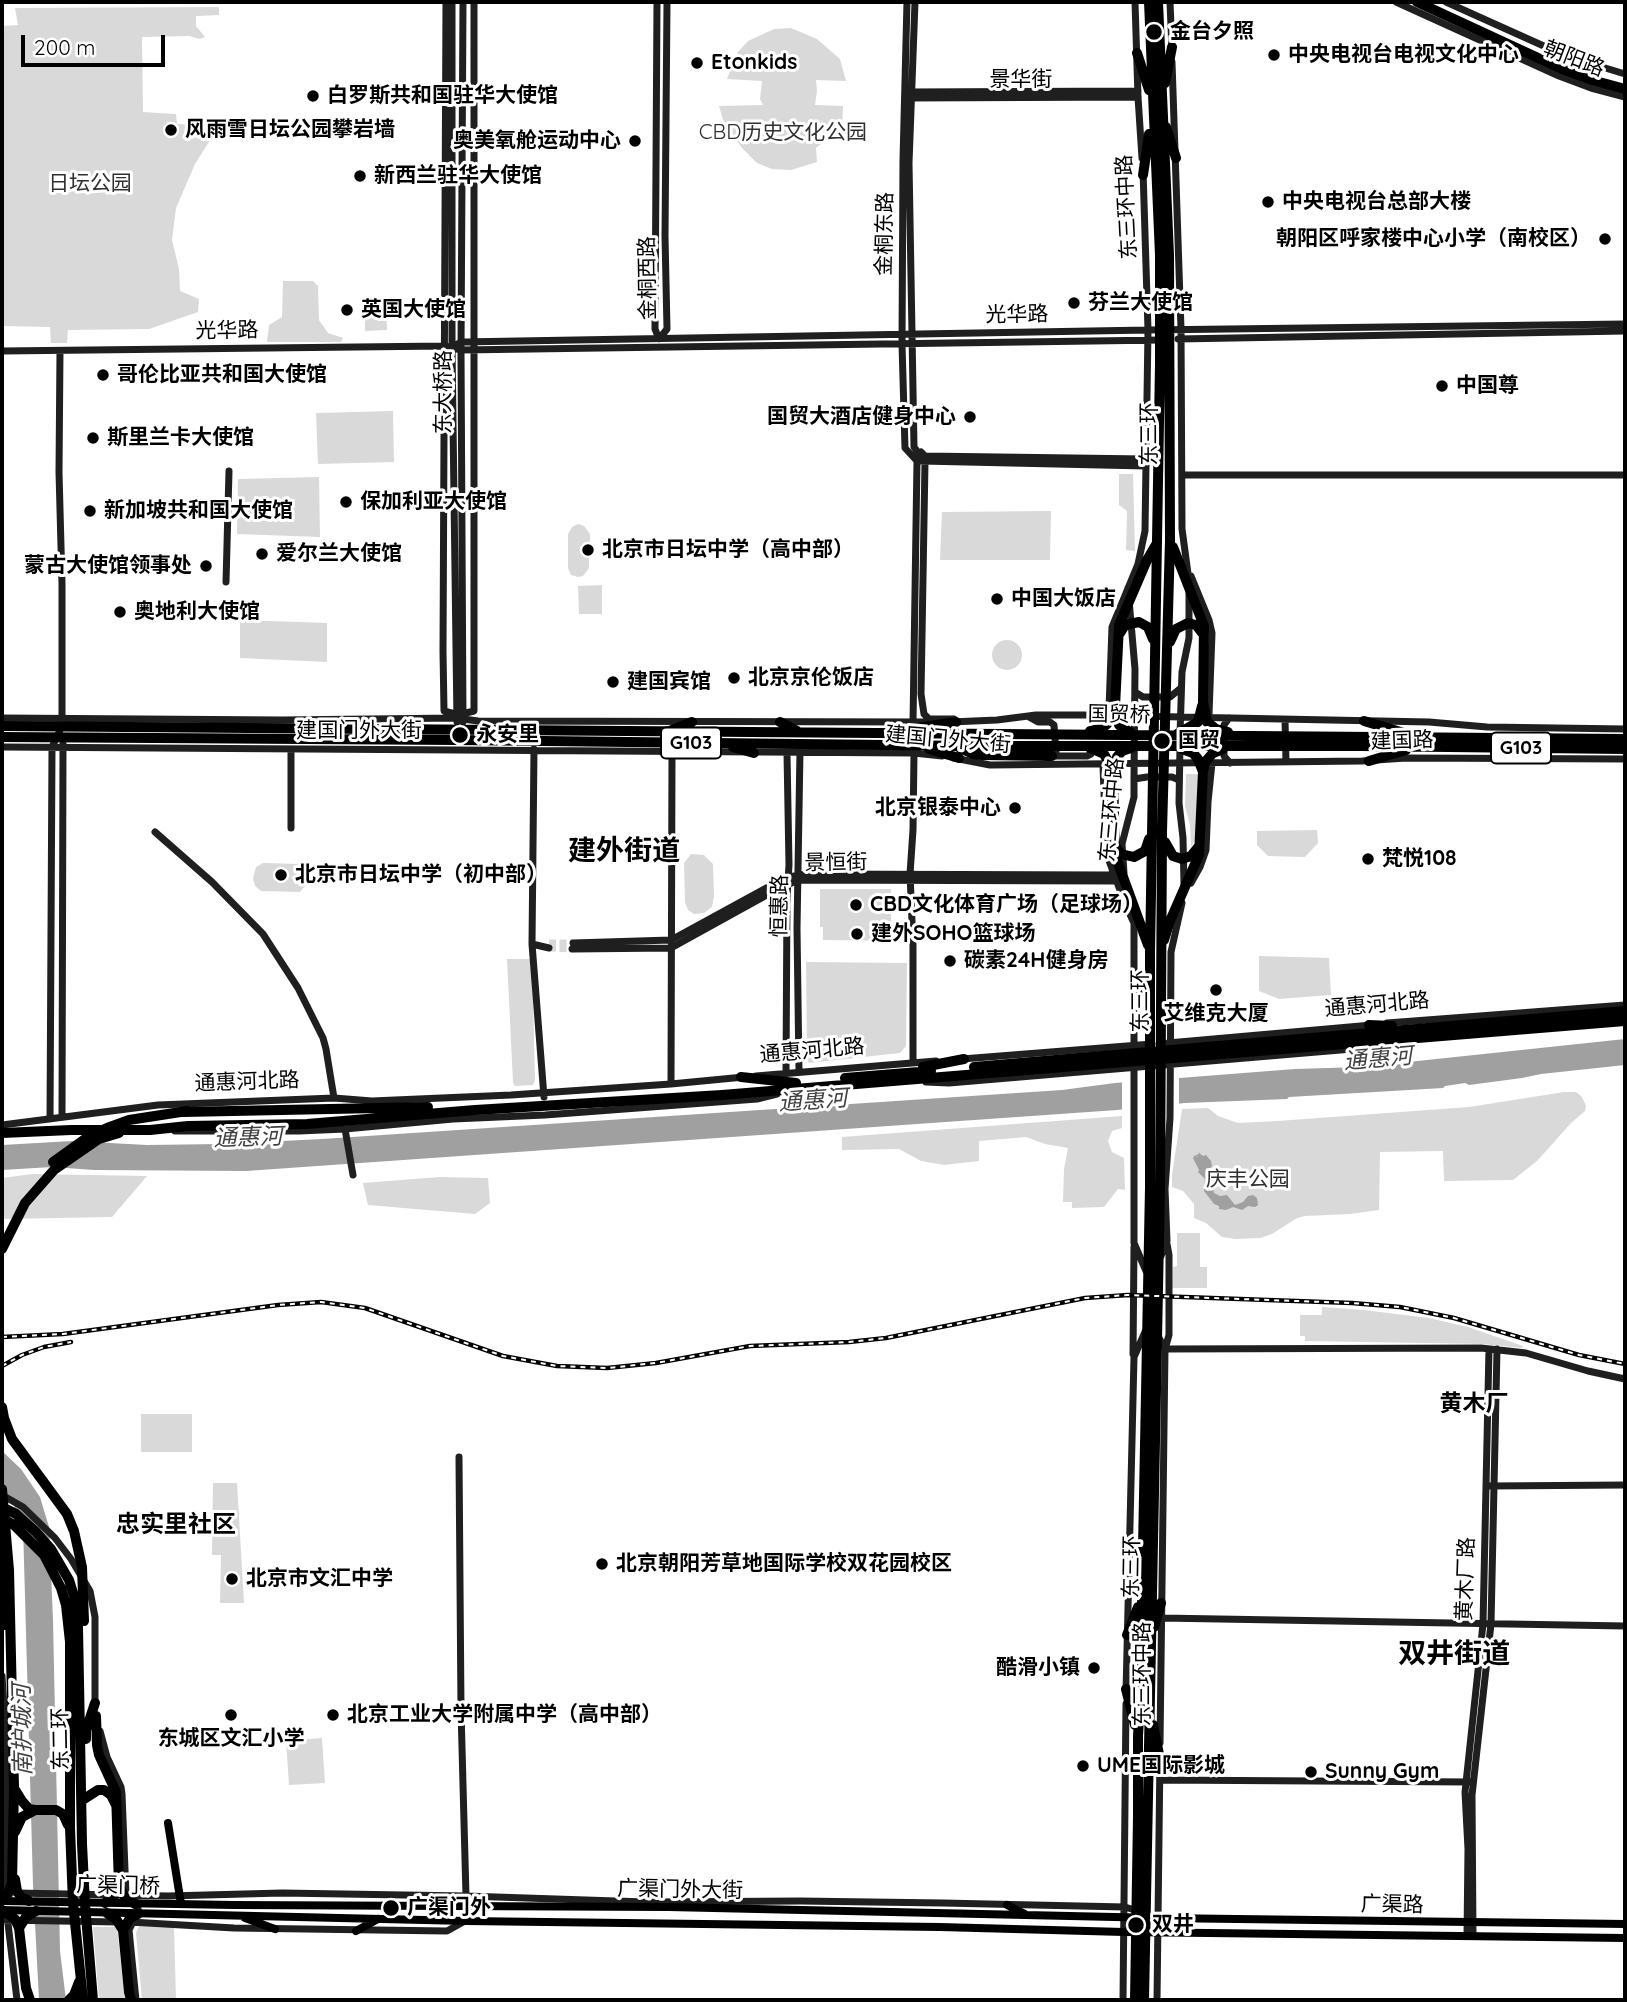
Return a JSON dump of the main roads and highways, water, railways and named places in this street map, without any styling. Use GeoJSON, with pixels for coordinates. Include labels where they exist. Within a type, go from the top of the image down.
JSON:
{"type":"FeatureCollection","features":[{"type":"Feature","properties":{"kind":"highway","name":"东三环"},"geometry":{"type":"LineString","coordinates":[[1149,2],[1164,255],[1170,540],[1162,832],[1155,953]]}},
{"type":"Feature","properties":{"kind":"highway","name":"东三环"},"geometry":{"type":"LineString","coordinates":[[1157,105],[1158,2]]}},
{"type":"Feature","properties":{"kind":"highway","name":"朝阳路"},"geometry":{"type":"LineString","coordinates":[[1417,2],[1562,69],[1625,89]]}},
{"type":"Feature","properties":{"kind":"highway","name":"朝阳路"},"geometry":{"type":"LineString","coordinates":[[1429,2],[1563,64],[1625,83]]}},
{"type":"Feature","properties":{"kind":"highway"},"geometry":{"type":"LineString","coordinates":[[1143,174],[1172,47]]}},
{"type":"Feature","properties":{"kind":"highway"},"geometry":{"type":"LineString","coordinates":[[1137,54],[1177,158]]}},
{"type":"Feature","properties":{"kind":"highway","name":"东三环"},"geometry":{"type":"LineString","coordinates":[[1144,2000],[1143,1816],[1138,1735],[1141,1600],[1147,1527],[1160,1187],[1153,821],[1164,255]]}},
{"type":"Feature","properties":{"kind":"highway"},"geometry":{"type":"LineString","coordinates":[[1170,540],[1204,626],[1205,640],[1203,702],[1198,722],[1174,741],[1193,753],[1203,772]]}},
{"type":"Feature","properties":{"kind":"highway"},"geometry":{"type":"LineString","coordinates":[[1142,735],[1131,733],[1119,725],[1115,707],[1118,637],[1124,610],[1157,543]]}},
{"type":"Feature","properties":{"kind":"highway"},"geometry":{"type":"LineString","coordinates":[[1118,637],[1125,625],[1139,622],[1144,624],[1152,633],[1156,656]]}},
{"type":"Feature","properties":{"kind":"highway"},"geometry":{"type":"LineString","coordinates":[[1168,656],[1172,633],[1181,625],[1196,625],[1205,640]]}},
{"type":"Feature","properties":{"kind":"highway"},"geometry":{"type":"LineString","coordinates":[[1203,702],[1207,722],[1216,729],[1245,735]]}},
{"type":"Feature","properties":{"kind":"highway"},"geometry":{"type":"LineString","coordinates":[[1074,734],[1102,728],[1109,721],[1115,707]]}},
{"type":"Feature","properties":{"kind":"highway"},"geometry":{"type":"LineString","coordinates":[[1364,721],[1417,742]]}},
{"type":"Feature","properties":{"kind":"highway"},"geometry":{"type":"LineString","coordinates":[[666,732],[692,722]]}},
{"type":"Feature","properties":{"kind":"highway"},"geometry":{"type":"LineString","coordinates":[[780,722],[800,733]]}},
{"type":"Feature","properties":{"kind":"highway"},"geometry":{"type":"LineString","coordinates":[[885,733],[956,722]]}},
{"type":"Feature","properties":{"kind":"highway"},"geometry":{"type":"LineString","coordinates":[[1388,722],[1431,737]]}},
{"type":"Feature","properties":{"kind":"highway","name":"建国门外大街"},"geometry":{"type":"LineString","coordinates":[[2,726],[60,736],[255,728],[460,725],[666,732],[962,735]]}},
{"type":"Feature","properties":{"kind":"highway","name":"建国门外大街"},"geometry":{"type":"LineString","coordinates":[[2,737],[460,725],[534,746],[719,743],[806,743],[916,749],[971,746]]}},
{"type":"Feature","properties":{"kind":"highway","name":"国贸桥"},"geometry":{"type":"LineString","coordinates":[[962,735],[1142,735],[1227,747],[1360,741]]}},
{"type":"Feature","properties":{"kind":"highway","name":"国贸桥"},"geometry":{"type":"LineString","coordinates":[[971,746],[1140,746],[1245,735],[1360,741]]}},
{"type":"Feature","properties":{"kind":"highway","name":"建国路"},"geometry":{"type":"LineString","coordinates":[[1417,742],[1431,737],[1625,739]]}},
{"type":"Feature","properties":{"kind":"highway","name":"建国路"},"geometry":{"type":"LineString","coordinates":[[1360,741],[1625,749]]}},
{"type":"Feature","properties":{"kind":"highway"},"geometry":{"type":"LineString","coordinates":[[1368,761],[1417,742]]}},
{"type":"Feature","properties":{"kind":"highway"},"geometry":{"type":"LineString","coordinates":[[719,743],[754,752]]}},
{"type":"Feature","properties":{"kind":"highway"},"geometry":{"type":"LineString","coordinates":[[957,746],[973,754],[982,755],[1052,755]]}},
{"type":"Feature","properties":{"kind":"highway"},"geometry":{"type":"LineString","coordinates":[[1082,746],[1104,754],[1113,771]]}},
{"type":"Feature","properties":{"kind":"highway"},"geometry":{"type":"LineString","coordinates":[[1140,746],[1122,751],[1113,771],[1115,855],[1155,953]]}},
{"type":"Feature","properties":{"kind":"highway"},"geometry":{"type":"LineString","coordinates":[[1155,953],[1199,855],[1203,772],[1207,758],[1227,747]]}},
{"type":"Feature","properties":{"kind":"highway"},"geometry":{"type":"LineString","coordinates":[[1524,748],[1547,759]]}},
{"type":"Feature","properties":{"kind":"highway"},"geometry":{"type":"LineString","coordinates":[[916,749],[959,758]]}},
{"type":"Feature","properties":{"kind":"highway"},"geometry":{"type":"LineString","coordinates":[[1115,843],[1121,854],[1140,855],[1146,848],[1153,821]]}},
{"type":"Feature","properties":{"kind":"highway"},"geometry":{"type":"LineString","coordinates":[[1162,832],[1167,847],[1173,856],[1178,858],[1191,856],[1201,843]]}},
{"type":"Feature","properties":{"kind":"highway","name":"通惠河北路"},"geometry":{"type":"LineString","coordinates":[[2,1133],[307,1124],[719,1093],[1625,1011]]}},
{"type":"Feature","properties":{"kind":"highway","name":"通惠河北路"},"geometry":{"type":"LineString","coordinates":[[1373,1033],[1420,1038],[1625,1021]]}},
{"type":"Feature","properties":{"kind":"highway"},"geometry":{"type":"LineString","coordinates":[[899,1076],[964,1059]]}},
{"type":"Feature","properties":{"kind":"highway"},"geometry":{"type":"LineString","coordinates":[[741,1077],[799,1086]]}},
{"type":"Feature","properties":{"kind":"highway","name":"通惠河北路"},"geometry":{"type":"LineString","coordinates":[[183,1112],[417,1108],[719,1093]]}},
{"type":"Feature","properties":{"kind":"highway"},"geometry":{"type":"LineString","coordinates":[[2,1237],[11,1215],[30,1187],[50,1165],[76,1145],[107,1128],[129,1120],[222,1105],[344,1105],[372,1101]]}},
{"type":"Feature","properties":{"kind":"highway"},"geometry":{"type":"LineString","coordinates":[[2,1249],[25,1203],[54,1170],[99,1139],[148,1125],[185,1121],[422,1114]]}},
{"type":"Feature","properties":{"kind":"highway"},"geometry":{"type":"LineString","coordinates":[[2,1407],[12,1439],[67,1514],[75,1531],[82,1567],[91,1704],[86,1730],[82,1844]]}},
{"type":"Feature","properties":{"kind":"highway"},"geometry":{"type":"LineString","coordinates":[[2,1489],[6,1678],[12,1705],[14,1787],[5,1894]]}},
{"type":"Feature","properties":{"kind":"highway","name":"东二环"},"geometry":{"type":"LineString","coordinates":[[2,1507],[16,1514],[51,1549],[69,1580],[74,1597],[78,1627],[82,1844],[95,2000]]}},
{"type":"Feature","properties":{"kind":"highway","name":"东二环"},"geometry":{"type":"LineString","coordinates":[[2,1518],[14,1525],[44,1555],[61,1588],[69,1624],[70,1828],[73,1912],[80,1978],[76,1998]]}},
{"type":"Feature","properties":{"kind":"highway","name":"东三环"},"geometry":{"type":"LineString","coordinates":[[1135,2000],[1149,1702],[1147,1527]]}},
{"type":"Feature","properties":{"kind":"highway"},"geometry":{"type":"LineString","coordinates":[[62,1566],[90,1591]]}},
{"type":"Feature","properties":{"kind":"highway"},"geometry":{"type":"LineString","coordinates":[[1127,1635],[1141,1600]]}},
{"type":"Feature","properties":{"kind":"highway"},"geometry":{"type":"LineString","coordinates":[[1150,1641],[1161,1603]]}},
{"type":"Feature","properties":{"kind":"highway"},"geometry":{"type":"LineString","coordinates":[[1126,1689],[1138,1735]]}},
{"type":"Feature","properties":{"kind":"highway"},"geometry":{"type":"LineString","coordinates":[[1149,1702],[1160,1759]]}},
{"type":"Feature","properties":{"kind":"highway"},"geometry":{"type":"LineString","coordinates":[[5,1724],[12,1705]]}},
{"type":"Feature","properties":{"kind":"highway"},"geometry":{"type":"LineString","coordinates":[[96,1716],[97,1745],[116,1792],[122,1892],[130,1918],[131,1998]]}},
{"type":"Feature","properties":{"kind":"highway"},"geometry":{"type":"LineString","coordinates":[[14,1787],[29,1809],[56,1810],[63,1814],[70,1828]]}},
{"type":"Feature","properties":{"kind":"highway"},"geometry":{"type":"LineString","coordinates":[[84,1799],[98,1790],[104,1790],[114,1800],[117,1810]]}},
{"type":"Feature","properties":{"kind":"highway"},"geometry":{"type":"LineString","coordinates":[[27,1897],[21,1897],[17,1891],[15,1830],[22,1817],[35,1810]]}},
{"type":"Feature","properties":{"kind":"highway"},"geometry":{"type":"LineString","coordinates":[[122,1892],[115,1895],[107,1908],[116,1919],[130,1918]]}},
{"type":"Feature","properties":{"kind":"highway"},"geometry":{"type":"LineString","coordinates":[[30,2000],[26,1988],[23,1924],[26,1917],[36,1911]]}},
{"type":"Feature","properties":{"kind":"highway"},"geometry":{"type":"LineString","coordinates":[[3,1915],[23,1924]]}},
{"type":"Feature","properties":{"kind":"main road"},"geometry":{"type":"LineString","coordinates":[[167,1823],[181,1904]]}},
{"type":"Feature","properties":{"kind":"main road","name":"广渠门桥"},"geometry":{"type":"LineString","coordinates":[[5,1894],[107,1908],[130,1918],[236,1915]]}},
{"type":"Feature","properties":{"kind":"main road","name":"广渠门桥"},"geometry":{"type":"LineString","coordinates":[[130,1918],[181,1904],[234,1905]]}},
{"type":"Feature","properties":{"kind":"main road","name":"广渠门外大街"},"geometry":{"type":"LineString","coordinates":[[234,1905],[682,1908],[1124,1918]]}},
{"type":"Feature","properties":{"kind":"main road"},"geometry":{"type":"LineString","coordinates":[[1007,1905],[1028,1916]]}},
{"type":"Feature","properties":{"kind":"main road","name":"广渠门桥"},"geometry":{"type":"LineString","coordinates":[[3,1915],[107,1908]]}},
{"type":"Feature","properties":{"kind":"main road"},"geometry":{"type":"LineString","coordinates":[[236,1915],[275,1929]]}},
{"type":"Feature","properties":{"kind":"main road","name":"广渠门外大街"},"geometry":{"type":"LineString","coordinates":[[236,1915],[1159,1933]]}},
{"type":"Feature","properties":{"kind":"main road","name":"广渠路"},"geometry":{"type":"LineString","coordinates":[[1124,1918],[1625,1924]]}},
{"type":"Feature","properties":{"kind":"main road"},"geometry":{"type":"LineString","coordinates":[[356,1931],[380,1919]]}},
{"type":"Feature","properties":{"kind":"main road","name":"广渠路"},"geometry":{"type":"LineString","coordinates":[[1159,1933],[1625,1938]]}},
{"type":"Feature","properties":{"kind":"tunnel"},"geometry":{"type":"LineString","coordinates":[[549,943],[573,943]]}},
{"type":"Feature","properties":{"kind":"tunnel"},"geometry":{"type":"LineString","coordinates":[[549,948],[572,949]]}},
{"type":"Feature","properties":{"kind":"railway"},"geometry":{"type":"LineString","coordinates":[[2,1337],[63,1334],[278,1305],[321,1302],[365,1308],[503,1356],[557,1366],[607,1368],[656,1363],[750,1346],[886,1338],[1085,1298],[1128,1295],[1400,1307],[1454,1318],[1579,1355],[1625,1364]]}},
{"type":"Feature","properties":{"kind":"railway"},"geometry":{"type":"LineString","coordinates":[[2,1366],[44,1347],[71,1342]]}},
{"type":"Feature","properties":{"kind":"place","name":"金台夕照"},"geometry":{"type":"Point","coordinates":[1154,32]}},
{"type":"Feature","properties":{"kind":"place","name":"中央电视台电视文化中心"},"geometry":{"type":"Point","coordinates":[1274,55]}},
{"type":"Feature","properties":{"kind":"place","name":"Etonkids"},"geometry":{"type":"Point","coordinates":[697,63]}},
{"type":"Feature","properties":{"kind":"place","name":"白罗斯共和国驻华大使馆"},"geometry":{"type":"Point","coordinates":[313,96]}},
{"type":"Feature","properties":{"kind":"place","name":"风雨雪日坛公园攀岩墙"},"geometry":{"type":"Point","coordinates":[171,130]}},
{"type":"Feature","properties":{"kind":"place","name":"奥美氧舱运动中心"},"geometry":{"type":"Point","coordinates":[635,141]}},
{"type":"Feature","properties":{"kind":"place","name":"新西兰驻华大使馆"},"geometry":{"type":"Point","coordinates":[360,176]}},
{"type":"Feature","properties":{"kind":"place","name":"中央电视台总部大楼"},"geometry":{"type":"Point","coordinates":[1268,202]}},
{"type":"Feature","properties":{"kind":"place","name":"朝阳区呼家楼中心小学（南校区）"},"geometry":{"type":"Point","coordinates":[1605,239]}},
{"type":"Feature","properties":{"kind":"place","name":"芬兰大使馆"},"geometry":{"type":"Point","coordinates":[1074,303]}},
{"type":"Feature","properties":{"kind":"place","name":"英国大使馆"},"geometry":{"type":"Point","coordinates":[347,310]}},
{"type":"Feature","properties":{"kind":"place","name":"哥伦比亚共和国大使馆"},"geometry":{"type":"Point","coordinates":[103,375]}},
{"type":"Feature","properties":{"kind":"place","name":"中国尊"},"geometry":{"type":"Point","coordinates":[1442,386]}},
{"type":"Feature","properties":{"kind":"place","name":"国贸大酒店健身中心"},"geometry":{"type":"Point","coordinates":[970,417]}},
{"type":"Feature","properties":{"kind":"place","name":"斯里兰卡大使馆"},"geometry":{"type":"Point","coordinates":[93,438]}},
{"type":"Feature","properties":{"kind":"place","name":"保加利亚大使馆"},"geometry":{"type":"Point","coordinates":[346,502]}},
{"type":"Feature","properties":{"kind":"place","name":"新加坡共和国大使馆"},"geometry":{"type":"Point","coordinates":[90,511]}},
{"type":"Feature","properties":{"kind":"place","name":"北京市日坛中学（高中部）"},"geometry":{"type":"Point","coordinates":[588,550]}},
{"type":"Feature","properties":{"kind":"place","name":"爱尔兰大使馆"},"geometry":{"type":"Point","coordinates":[262,554]}},
{"type":"Feature","properties":{"kind":"place","name":"蒙古大使馆领事处"},"geometry":{"type":"Point","coordinates":[206,566]}},
{"type":"Feature","properties":{"kind":"place","name":"中国大饭店"},"geometry":{"type":"Point","coordinates":[997,599]}},
{"type":"Feature","properties":{"kind":"place","name":"奥地利大使馆"},"geometry":{"type":"Point","coordinates":[120,612]}},
{"type":"Feature","properties":{"kind":"place","name":"北京京伦饭店"},"geometry":{"type":"Point","coordinates":[734,678]}},
{"type":"Feature","properties":{"kind":"place","name":"建国宾馆"},"geometry":{"type":"Point","coordinates":[613,682]}},
{"type":"Feature","properties":{"kind":"place","name":"永安里"},"geometry":{"type":"Point","coordinates":[460,735]}},
{"type":"Feature","properties":{"kind":"place","name":"国贸"},"geometry":{"type":"Point","coordinates":[1162,741]}},
{"type":"Feature","properties":{"kind":"place","name":"北京银泰中心"},"geometry":{"type":"Point","coordinates":[1015,808]}},
{"type":"Feature","properties":{"kind":"place","name":"梵悦108"},"geometry":{"type":"Point","coordinates":[1368,859]}},
{"type":"Feature","properties":{"kind":"place","name":"北京市日坛中学（初中部）"},"geometry":{"type":"Point","coordinates":[281,875]}},
{"type":"Feature","properties":{"kind":"place","name":"CBD文化体育广场（足球场）"},"geometry":{"type":"Point","coordinates":[856,905]}},
{"type":"Feature","properties":{"kind":"place","name":"建外SOHO篮球场"},"geometry":{"type":"Point","coordinates":[857,934]}},
{"type":"Feature","properties":{"kind":"place","name":"碳素24H健身房"},"geometry":{"type":"Point","coordinates":[950,961]}},
{"type":"Feature","properties":{"kind":"place","name":"艾维克大厦"},"geometry":{"type":"Point","coordinates":[1216,990]}},
{"type":"Feature","properties":{"kind":"place","name":"北京朝阳芳草地国际学校双花园校区"},"geometry":{"type":"Point","coordinates":[602,1564]}},
{"type":"Feature","properties":{"kind":"place","name":"北京市文汇中学"},"geometry":{"type":"Point","coordinates":[232,1579]}},
{"type":"Feature","properties":{"kind":"place","name":"酷滑小镇"},"geometry":{"type":"Point","coordinates":[1094,1668]}},
{"type":"Feature","properties":{"kind":"place","name":"东城区文汇小学"},"geometry":{"type":"Point","coordinates":[231,1715]}},
{"type":"Feature","properties":{"kind":"place","name":"北京工业大学附属中学（高中部）"},"geometry":{"type":"Point","coordinates":[333,1715]}},
{"type":"Feature","properties":{"kind":"place","name":"UME国际影城"},"geometry":{"type":"Point","coordinates":[1083,1766]}},
{"type":"Feature","properties":{"kind":"place","name":"Sunny Gym"},"geometry":{"type":"Point","coordinates":[1311,1772]}},
{"type":"Feature","properties":{"kind":"place","name":"广渠门外"},"geometry":{"type":"Point","coordinates":[391,1908]}},
{"type":"Feature","properties":{"kind":"place","name":"双井"},"geometry":{"type":"Point","coordinates":[1136,1925]}},
{"type":"Feature","properties":{"kind":"district","name":"建外街道"},"geometry":{"type":"Point","coordinates":[624,852]}},
{"type":"Feature","properties":{"kind":"district","name":"黄木厂"},"geometry":{"type":"Point","coordinates":[1474,1404]}},
{"type":"Feature","properties":{"kind":"district","name":"忠实里社区"},"geometry":{"type":"Point","coordinates":[176,1525]}},
{"type":"Feature","properties":{"kind":"district","name":"双井街道"},"geometry":{"type":"Point","coordinates":[1454,1655]}},
{"type":"Feature","properties":{"kind":"park label","name":"CBD历史文化公园"},"geometry":{"type":"Point","coordinates":[783,133]}},
{"type":"Feature","properties":{"kind":"park label","name":"日坛公园"},"geometry":{"type":"Point","coordinates":[90,184]}},
{"type":"Feature","properties":{"kind":"park label","name":"庆丰公园"},"geometry":{"type":"Point","coordinates":[1248,1180]}},
{"type":"Feature","properties":{"kind":"water label","name":"通惠河"},"geometry":{"type":"Point","coordinates":[1378,1059]}},
{"type":"Feature","properties":{"kind":"water label","name":"通惠河"},"geometry":{"type":"Point","coordinates":[813,1101]}},
{"type":"Feature","properties":{"kind":"water label","name":"通惠河"},"geometry":{"type":"Point","coordinates":[248,1138]}},
{"type":"Feature","properties":{"kind":"water label","name":"南护城河"},"geometry":{"type":"Point","coordinates":[23,1730]}}]}
